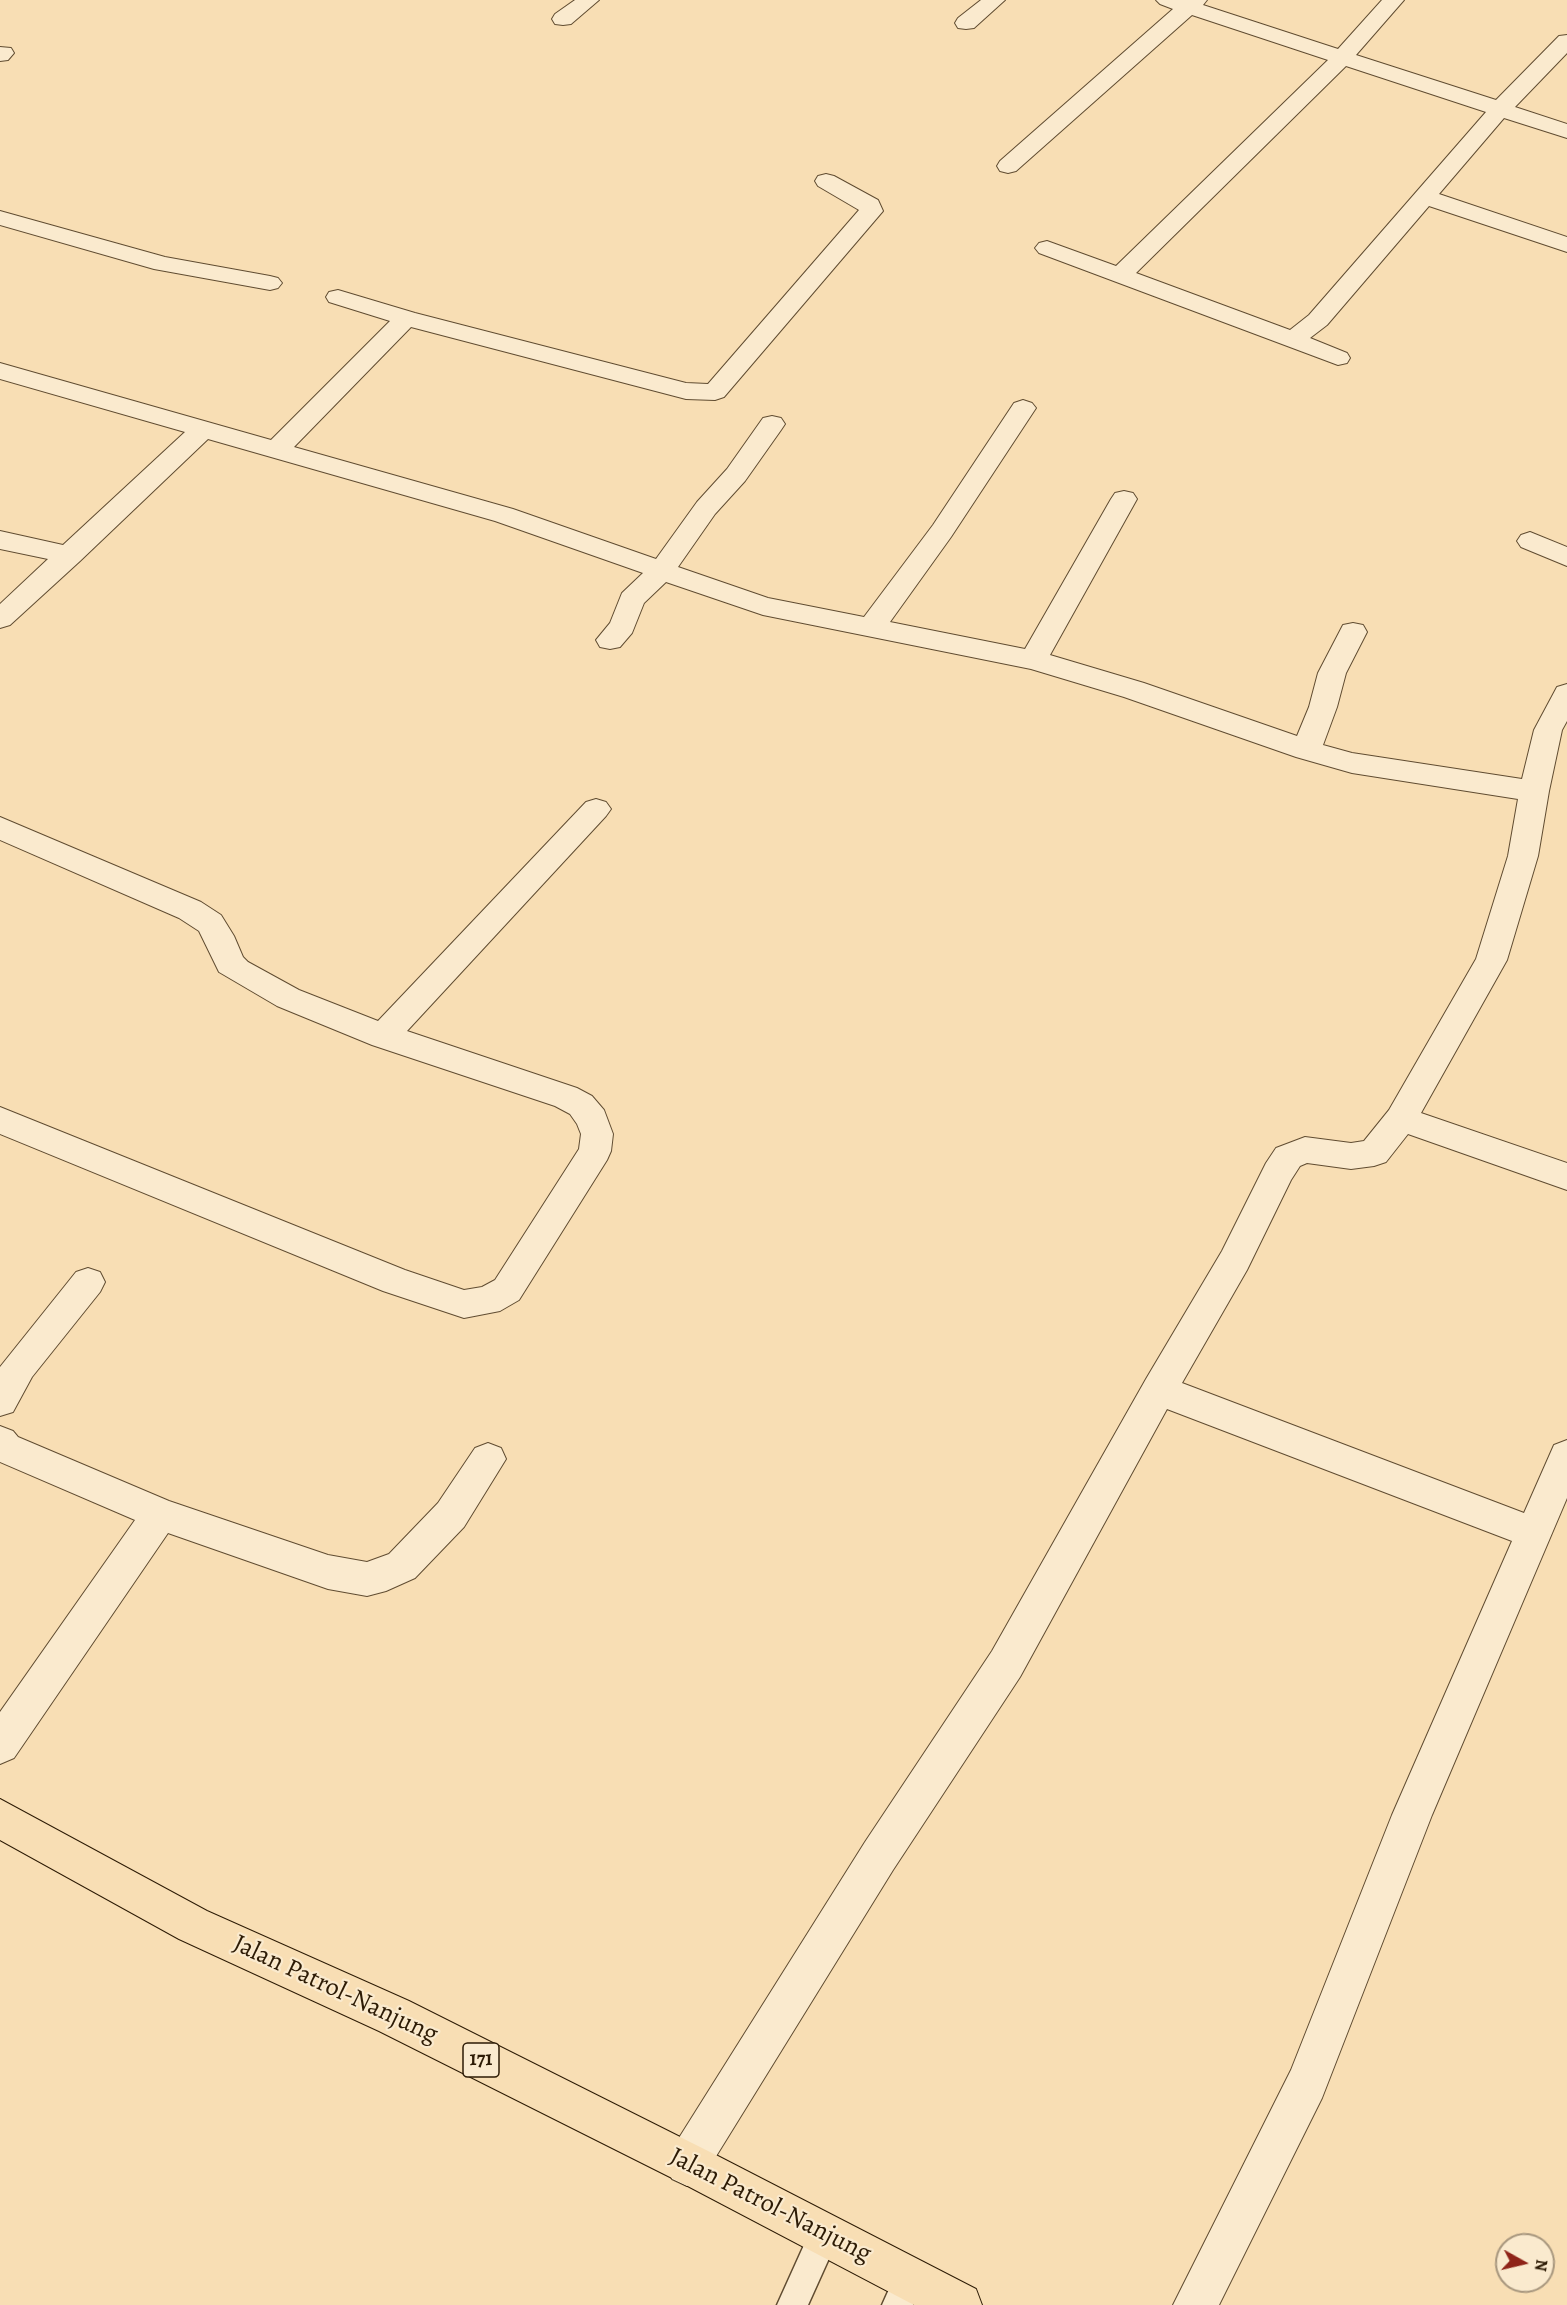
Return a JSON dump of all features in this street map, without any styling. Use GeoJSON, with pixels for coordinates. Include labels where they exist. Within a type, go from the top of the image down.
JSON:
{"type":"FeatureCollection","features":[{"type":"Feature","properties":{"kind":"main road","name":"Jalan Patrol-Nanjung"},"geometry":{"type":"LineString","coordinates":[[0,1818],[193,1925],[394,2016],[825,2234],[903,2292],[960,2305]]}},
{"type":"Feature","properties":{"kind":"street"},"geometry":{"type":"LineString","coordinates":[[562,19],[588,0]]}},
{"type":"Feature","properties":{"kind":"street"},"geometry":{"type":"LineString","coordinates":[[966,23],[994,0]]}},
{"type":"Feature","properties":{"kind":"street"},"geometry":{"type":"LineString","coordinates":[[1167,0],[1192,3],[1343,57],[1567,131]]}},
{"type":"Feature","properties":{"kind":"street"},"geometry":{"type":"LineString","coordinates":[[1119,276],[1343,57],[1393,0]]}},
{"type":"Feature","properties":{"kind":"street"},"geometry":{"type":"LineString","coordinates":[[1008,166],[1192,3]]}},
{"type":"Feature","properties":{"kind":"street"},"geometry":{"type":"LineString","coordinates":[[1293,340],[1318,320],[1499,110],[1567,41]]}},
{"type":"Feature","properties":{"kind":"street"},"geometry":{"type":"LineString","coordinates":[[338,297],[406,318],[686,391],[708,394],[715,392],[871,211],[870,205],[826,181]]}},
{"type":"Feature","properties":{"kind":"street"},"geometry":{"type":"LineString","coordinates":[[1423,196],[1567,245]]}},
{"type":"Feature","properties":{"kind":"street"},"geometry":{"type":"LineString","coordinates":[[9,217],[162,264],[270,283]]}},
{"type":"Feature","properties":{"kind":"street"},"geometry":{"type":"LineString","coordinates":[[1047,248],[1338,358]]}},
{"type":"Feature","properties":{"kind":"street"},"geometry":{"type":"LineString","coordinates":[[277,449],[406,318]]}},
{"type":"Feature","properties":{"kind":"street"},"geometry":{"type":"LineString","coordinates":[[0,371],[504,515],[626,559],[663,569],[722,594],[763,606],[1033,660],[1134,690],[1306,750],[1352,763],[1534,791]]}},
{"type":"Feature","properties":{"kind":"street"},"geometry":{"type":"LineString","coordinates":[[871,628],[942,531],[1023,408]]}},
{"type":"Feature","properties":{"kind":"street"},"geometry":{"type":"LineString","coordinates":[[610,640],[622,627],[632,599],[663,569],[706,508],[736,475],[772,424]]}},
{"type":"Feature","properties":{"kind":"street"},"geometry":{"type":"LineString","coordinates":[[0,619],[71,555],[204,428]]}},
{"type":"Feature","properties":{"kind":"street"},"geometry":{"type":"LineString","coordinates":[[1033,660],[1124,499]]}},
{"type":"Feature","properties":{"kind":"street"},"geometry":{"type":"LineString","coordinates":[[0,540],[71,555]]}},
{"type":"Feature","properties":{"kind":"street"},"geometry":{"type":"LineString","coordinates":[[1530,541],[1567,557]]}},
{"type":"Feature","properties":{"kind":"street"},"geometry":{"type":"LineString","coordinates":[[1306,750],[1323,707],[1332,673],[1353,632]]}},
{"type":"Feature","properties":{"kind":"street"},"geometry":{"type":"LineString","coordinates":[[687,2164],[879,1856],[1006,1665],[1234,1260],[1278,1172],[1288,1157],[1305,1150],[1351,1156],[1374,1153],[1401,1119],[1491,960],[1523,856],[1534,791],[1548,730],[1567,694]]}},
{"type":"Feature","properties":{"kind":"street"},"geometry":{"type":"LineString","coordinates":[[383,1036],[596,809]]}},
{"type":"Feature","properties":{"kind":"street"},"geometry":{"type":"LineString","coordinates":[[0,828],[190,910],[210,923],[219,936],[230,964],[288,998],[383,1036],[566,1097],[581,1105],[592,1119],[597,1134],[595,1151],[507,1290],[488,1301],[464,1304],[395,1281],[0,1120]]}},
{"type":"Feature","properties":{"kind":"street"},"geometry":{"type":"LineString","coordinates":[[1401,1119],[1567,1177]]}},
{"type":"Feature","properties":{"kind":"street"},"geometry":{"type":"LineString","coordinates":[[0,1401],[20,1366],[88,1282]]}},
{"type":"Feature","properties":{"kind":"street"},"geometry":{"type":"LineString","coordinates":[[1159,1390],[1548,1521]]}},
{"type":"Feature","properties":{"kind":"street"},"geometry":{"type":"LineString","coordinates":[[0,1442],[5,1448],[160,1514],[328,1572],[367,1579],[386,1574],[402,1566],[451,1515],[488,1460]]}},
{"type":"Feature","properties":{"kind":"street"},"geometry":{"type":"LineString","coordinates":[[1195,2305],[1307,2083],[1412,1815],[1548,1521],[1567,1456]]}},
{"type":"Feature","properties":{"kind":"street"},"geometry":{"type":"LineString","coordinates":[[0,1745],[160,1514]]}},
{"type":"Feature","properties":{"kind":"lane"},"geometry":{"type":"LineString","coordinates":[[792,2305],[825,2234]]}}]}
